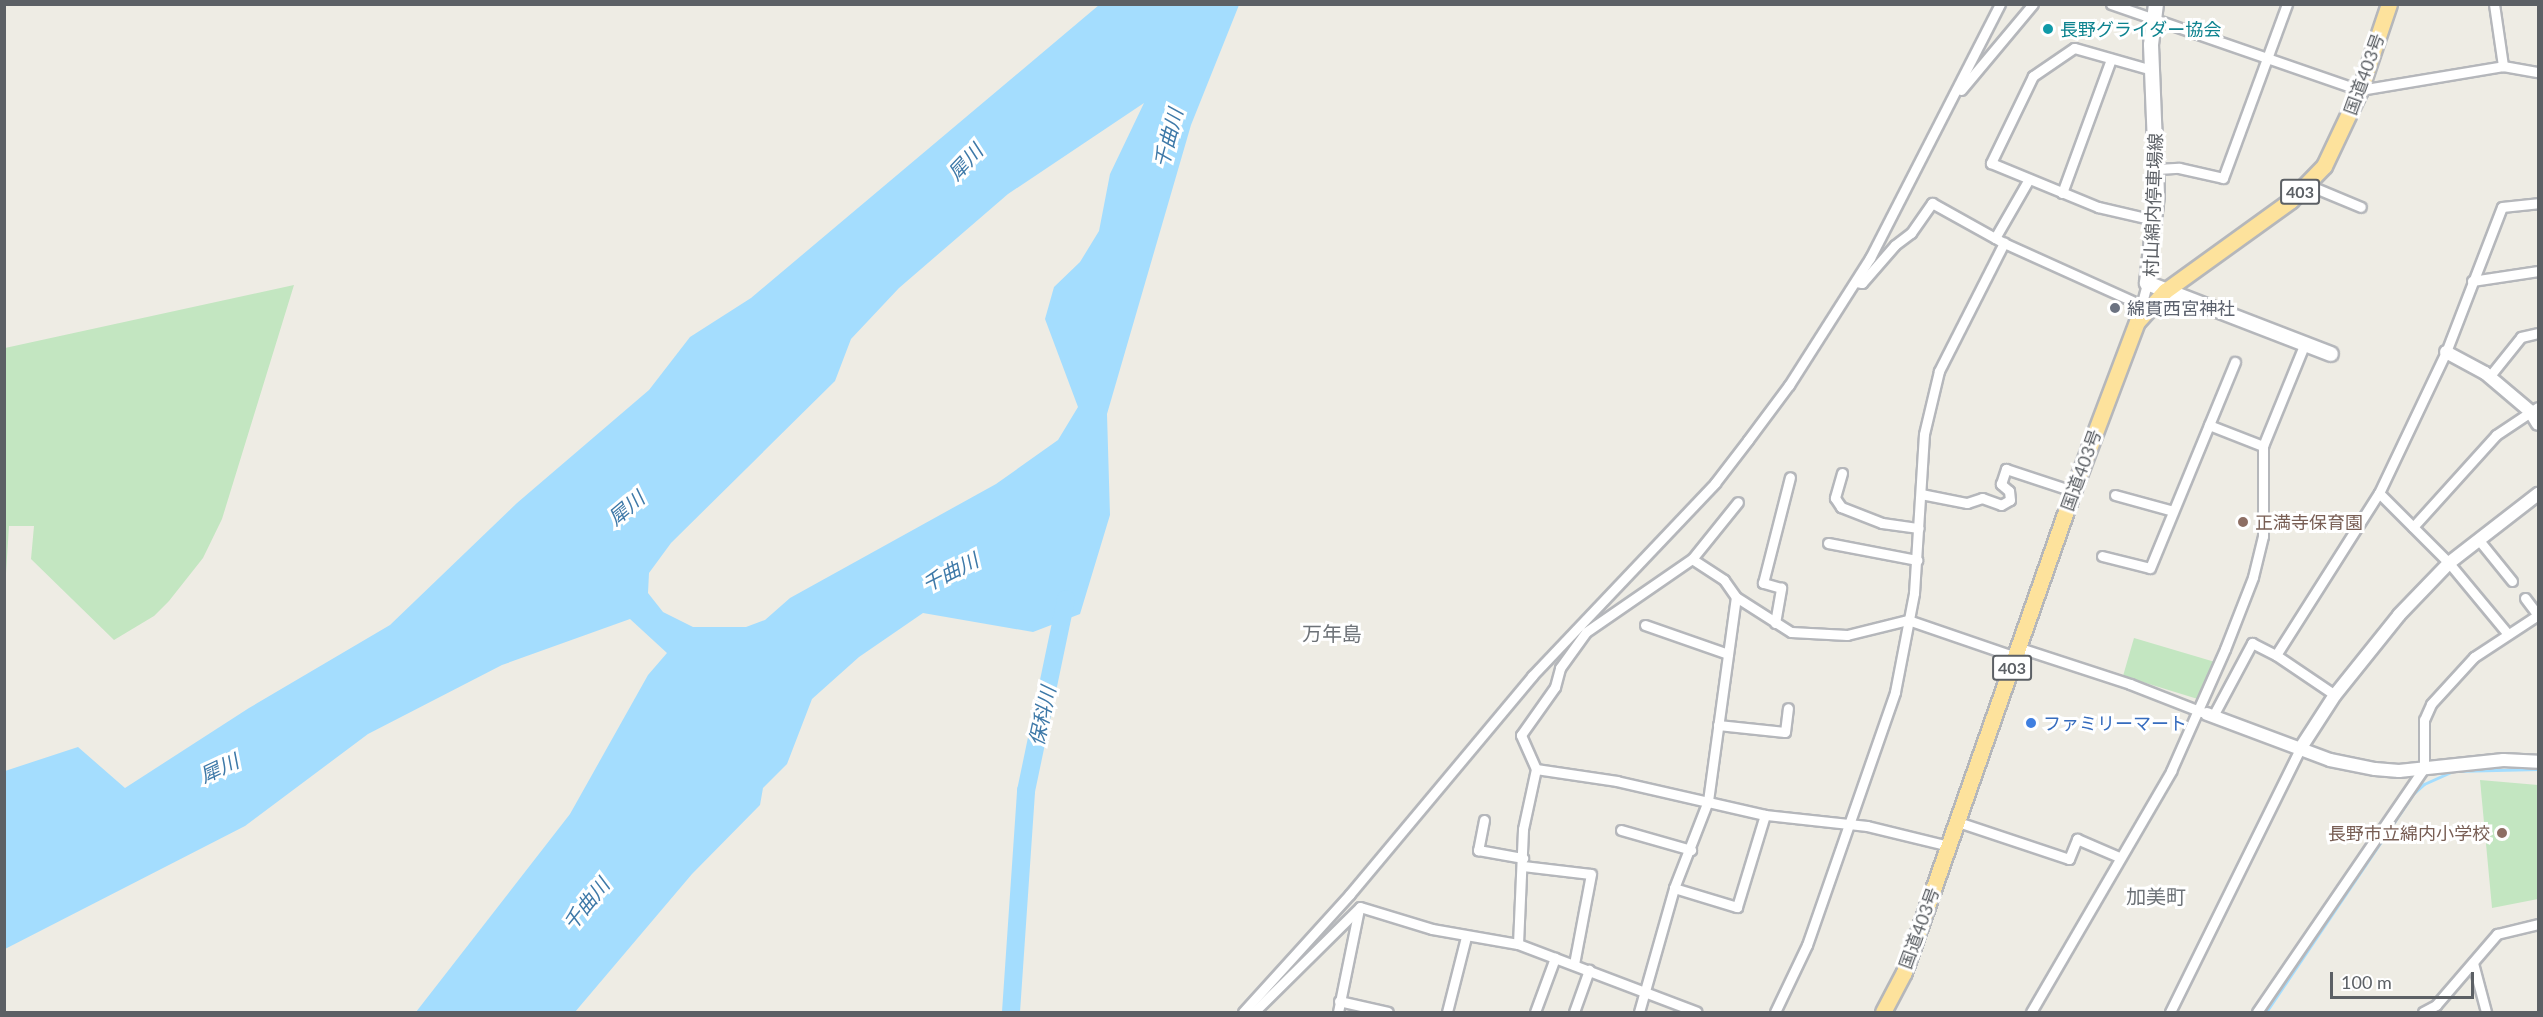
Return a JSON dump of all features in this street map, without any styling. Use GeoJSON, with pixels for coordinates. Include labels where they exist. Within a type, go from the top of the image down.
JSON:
{"type":"FeatureCollection","features":[{"type":"Feature","properties":{"kind":"highway","name":"国道403号"},"geometry":{"type":"LineString","coordinates":[[1883,1012],[1904,972],[2073,491],[2137,322],[2165,291],[2308,186],[2324,166],[2360,90],[2390,4]]}},
{"type":"Feature","properties":{"kind":"main road","name":"村山綿内停車場線"},"geometry":{"type":"LineString","coordinates":[[2156,4],[2153,20],[2152,70],[2157,169],[2147,283],[2331,354]]}},
{"type":"Feature","properties":{"kind":"street"},"geometry":{"type":"LineString","coordinates":[[1244,1012],[1350,894],[1532,676],[1583,629],[1715,483],[1789,385],[1856,282],[2000,4]]}},
{"type":"Feature","properties":{"kind":"street"},"geometry":{"type":"LineString","coordinates":[[1949,106],[2033,4]]}},
{"type":"Feature","properties":{"kind":"street"},"geometry":{"type":"LineString","coordinates":[[2111,4],[2360,90],[2503,66],[2538,72]]}},
{"type":"Feature","properties":{"kind":"street"},"geometry":{"type":"LineString","coordinates":[[2157,169],[2179,168],[2223,178],[2287,4]]}},
{"type":"Feature","properties":{"kind":"street"},"geometry":{"type":"LineString","coordinates":[[2494,4],[2503,66]]}},
{"type":"Feature","properties":{"kind":"street"},"geometry":{"type":"LineString","coordinates":[[2152,70],[2074,48],[2033,76],[1991,163],[2098,207],[2154,220]]}},
{"type":"Feature","properties":{"kind":"street"},"geometry":{"type":"LineString","coordinates":[[2062,193],[2111,59]]}},
{"type":"Feature","properties":{"kind":"street"},"geometry":{"type":"LineString","coordinates":[[1995,238],[2029,179]]}},
{"type":"Feature","properties":{"kind":"street"},"geometry":{"type":"LineString","coordinates":[[2308,186],[2361,207]]}},
{"type":"Feature","properties":{"kind":"street"},"geometry":{"type":"LineString","coordinates":[[1856,282],[1862,283],[1895,245],[1911,233],[1932,203],[2004,243],[2141,304]]}},
{"type":"Feature","properties":{"kind":"street"},"geometry":{"type":"LineString","coordinates":[[2276,655],[2379,493],[2446,352],[2502,207],[2538,203]]}},
{"type":"Feature","properties":{"kind":"street"},"geometry":{"type":"LineString","coordinates":[[1775,1012],[1807,945],[1895,692],[1917,560],[1924,434],[1939,371],[2004,243]]}},
{"type":"Feature","properties":{"kind":"street"},"geometry":{"type":"LineString","coordinates":[[2472,281],[2538,271]]}},
{"type":"Feature","properties":{"kind":"street"},"geometry":{"type":"LineString","coordinates":[[2137,322],[2147,283]]}},
{"type":"Feature","properties":{"kind":"street"},"geometry":{"type":"LineString","coordinates":[[2489,377],[2521,337],[2538,333]]}},
{"type":"Feature","properties":{"kind":"street"},"geometry":{"type":"LineString","coordinates":[[2206,714],[2253,577],[2263,536],[2263,446],[2305,343]]}},
{"type":"Feature","properties":{"kind":"street"},"geometry":{"type":"LineString","coordinates":[[2446,352],[2489,377],[2534,409],[2538,424]]}},
{"type":"Feature","properties":{"kind":"street"},"geometry":{"type":"LineString","coordinates":[[2102,556],[2150,568],[2235,362]]}},
{"type":"Feature","properties":{"kind":"street"},"geometry":{"type":"LineString","coordinates":[[2413,527],[2496,435],[2534,409]]}},
{"type":"Feature","properties":{"kind":"street"},"geometry":{"type":"LineString","coordinates":[[2209,425],[2263,446]]}},
{"type":"Feature","properties":{"kind":"street"},"geometry":{"type":"LineString","coordinates":[[1921,494],[1966,503],[1982,498],[2001,505],[2010,500],[2009,492],[2001,483],[2006,469],[2073,491]]}},
{"type":"Feature","properties":{"kind":"street"},"geometry":{"type":"LineString","coordinates":[[1842,473],[1835,498],[1841,507],[1882,523],[1918,528]]}},
{"type":"Feature","properties":{"kind":"street"},"geometry":{"type":"LineString","coordinates":[[1775,623],[1781,588],[1763,583],[1790,477]]}},
{"type":"Feature","properties":{"kind":"street"},"geometry":{"type":"LineString","coordinates":[[2379,493],[2448,563],[2508,634]]}},
{"type":"Feature","properties":{"kind":"street"},"geometry":{"type":"LineString","coordinates":[[2170,1012],[2300,749],[2335,696],[2371,647],[2448,563],[2538,494]]}},
{"type":"Feature","properties":{"kind":"street"},"geometry":{"type":"LineString","coordinates":[[2115,495],[2174,511]]}},
{"type":"Feature","properties":{"kind":"street"},"geometry":{"type":"LineString","coordinates":[[1518,945],[1523,829],[1536,769],[1521,735],[1555,687],[1560,668],[1583,629],[1692,559],[1738,502]]}},
{"type":"Feature","properties":{"kind":"street"},"geometry":{"type":"LineString","coordinates":[[2478,539],[2512,581]]}},
{"type":"Feature","properties":{"kind":"street"},"geometry":{"type":"LineString","coordinates":[[1828,543],[1917,560]]}},
{"type":"Feature","properties":{"kind":"street"},"geometry":{"type":"LineString","coordinates":[[1692,559],[1724,580],[1736,597],[1791,632],[1822,636],[1847,634],[1908,620],[2130,684],[2300,749],[2375,769],[2424,768],[2503,760],[2538,762]]}},
{"type":"Feature","properties":{"kind":"street"},"geometry":{"type":"LineString","coordinates":[[1639,1012],[1674,888],[1708,801],[1736,597]]}},
{"type":"Feature","properties":{"kind":"street"},"geometry":{"type":"LineString","coordinates":[[2257,1012],[2424,768],[2424,720],[2431,704],[2474,657],[2538,615],[2525,598]]}},
{"type":"Feature","properties":{"kind":"street"},"geometry":{"type":"LineString","coordinates":[[1645,625],[1728,654]]}},
{"type":"Feature","properties":{"kind":"street"},"geometry":{"type":"LineString","coordinates":[[2031,1012],[2085,925],[2119,857],[2206,714],[2252,644],[2276,655],[2335,696]]}},
{"type":"Feature","properties":{"kind":"street"},"geometry":{"type":"LineString","coordinates":[[1718,724],[1785,732],[1788,708]]}},
{"type":"Feature","properties":{"kind":"street"},"geometry":{"type":"LineString","coordinates":[[1536,769],[1708,801],[1765,815],[1849,824],[1949,846]]}},
{"type":"Feature","properties":{"kind":"street"},"geometry":{"type":"LineString","coordinates":[[1674,888],[1737,907],[1765,815]]}},
{"type":"Feature","properties":{"kind":"street"},"geometry":{"type":"LineString","coordinates":[[1484,820],[1478,850],[1523,862],[1591,874],[1574,964]]}},
{"type":"Feature","properties":{"kind":"street"},"geometry":{"type":"LineString","coordinates":[[1958,822],[2069,859],[2077,839],[2119,857]]}},
{"type":"Feature","properties":{"kind":"street"},"geometry":{"type":"LineString","coordinates":[[1621,830],[1690,850]]}},
{"type":"Feature","properties":{"kind":"street"},"geometry":{"type":"LineString","coordinates":[[1360,906],[1466,937],[1518,945],[1574,964],[1697,1012]]}},
{"type":"Feature","properties":{"kind":"street"},"geometry":{"type":"LineString","coordinates":[[1338,1012],[1360,906]]}},
{"type":"Feature","properties":{"kind":"street"},"geometry":{"type":"LineString","coordinates":[[1254,1012],[1360,906]]}},
{"type":"Feature","properties":{"kind":"street"},"geometry":{"type":"LineString","coordinates":[[2423,1012],[2436,1005],[2497,934],[2538,924]]}},
{"type":"Feature","properties":{"kind":"street"},"geometry":{"type":"LineString","coordinates":[[1447,1012],[1466,937]]}},
{"type":"Feature","properties":{"kind":"street"},"geometry":{"type":"LineString","coordinates":[[1535,1012],[1555,958]]}},
{"type":"Feature","properties":{"kind":"street"},"geometry":{"type":"LineString","coordinates":[[2473,963],[2486,1012]]}},
{"type":"Feature","properties":{"kind":"street"},"geometry":{"type":"LineString","coordinates":[[1574,1012],[1588,970]]}},
{"type":"Feature","properties":{"kind":"street"},"geometry":{"type":"LineString","coordinates":[[1339,1001],[1388,1012]]}},
{"type":"Feature","properties":{"kind":"green space"},"geometry":{"type":"Polygon","coordinates":[[[294,285],[222,519],[203,558],[169,601],[154,616],[114,640],[31,559],[34,526],[9,526],[5,589],[5,348],[294,285]]]}},
{"type":"Feature","properties":{"kind":"green space"},"geometry":{"type":"Polygon","coordinates":[[[2134,638],[2215,662],[2201,700],[2123,676],[2134,638]]]}},
{"type":"Feature","properties":{"kind":"green space"},"geometry":{"type":"Polygon","coordinates":[[[2480,780],[2538,785],[2538,899],[2492,908],[2480,780]]]}},
{"type":"Feature","properties":{"kind":"water"},"geometry":{"type":"Polygon","coordinates":[[[1099,5],[1239,5],[1191,125],[1107,414],[1110,515],[1080,614],[1033,632],[923,613],[859,657],[812,699],[787,764],[763,788],[760,805],[692,874],[575,1012],[416,1012],[570,814],[648,675],[667,653],[630,619],[502,665],[368,734],[245,826],[5,949],[5,771],[78,747],[125,788],[249,708],[390,625],[517,503],[649,390],[690,337],[751,298],[1099,5]],[[1144,103],[1008,194],[899,288],[851,339],[835,381],[671,543],[649,573],[648,593],[663,612],[693,627],[746,627],[765,620],[790,598],[996,484],[1058,440],[1078,407],[1045,319],[1054,287],[1080,262],[1099,231],[1110,174],[1144,103]]]}},
{"type":"Feature","properties":{"kind":"waterway","name":"保科川"},"geometry":{"type":"LineString","coordinates":[[1011,1012],[1026,791],[1066,599]]}},
{"type":"Feature","properties":{"kind":"waterway"},"geometry":{"type":"LineString","coordinates":[[2266,1012],[2413,794],[2424,784],[2453,771],[2538,769]]}},
{"type":"Feature","properties":{"kind":"place","name":"長野グライダー協会"},"geometry":{"type":"Point","coordinates":[2048,29]}},
{"type":"Feature","properties":{"kind":"place","name":"綿貫西宮神社"},"geometry":{"type":"Point","coordinates":[2115,308]}},
{"type":"Feature","properties":{"kind":"place","name":"正満寺保育園"},"geometry":{"type":"Point","coordinates":[2243,522]}},
{"type":"Feature","properties":{"kind":"place","name":"ファミリーマート"},"geometry":{"type":"Point","coordinates":[2031,723]}},
{"type":"Feature","properties":{"kind":"place","name":"長野市立綿内小学校"},"geometry":{"type":"Point","coordinates":[2502,833]}},
{"type":"Feature","properties":{"kind":"district","name":"万年島"},"geometry":{"type":"Point","coordinates":[1332,633]}},
{"type":"Feature","properties":{"kind":"district","name":"加美町"},"geometry":{"type":"Point","coordinates":[2156,896]}},
{"type":"Feature","properties":{"kind":"water label","name":"千曲川"},"geometry":{"type":"Point","coordinates":[1168,138]}},
{"type":"Feature","properties":{"kind":"water label","name":"犀川"},"geometry":{"type":"Point","coordinates":[965,162]}},
{"type":"Feature","properties":{"kind":"water label","name":"犀川"},"geometry":{"type":"Point","coordinates":[626,508]}},
{"type":"Feature","properties":{"kind":"water label","name":"千曲川"},"geometry":{"type":"Point","coordinates":[950,572]}},
{"type":"Feature","properties":{"kind":"water label","name":"犀川"},"geometry":{"type":"Point","coordinates":[219,768]}},
{"type":"Feature","properties":{"kind":"water label","name":"千曲川"},"geometry":{"type":"Point","coordinates":[586,904]}}]}
